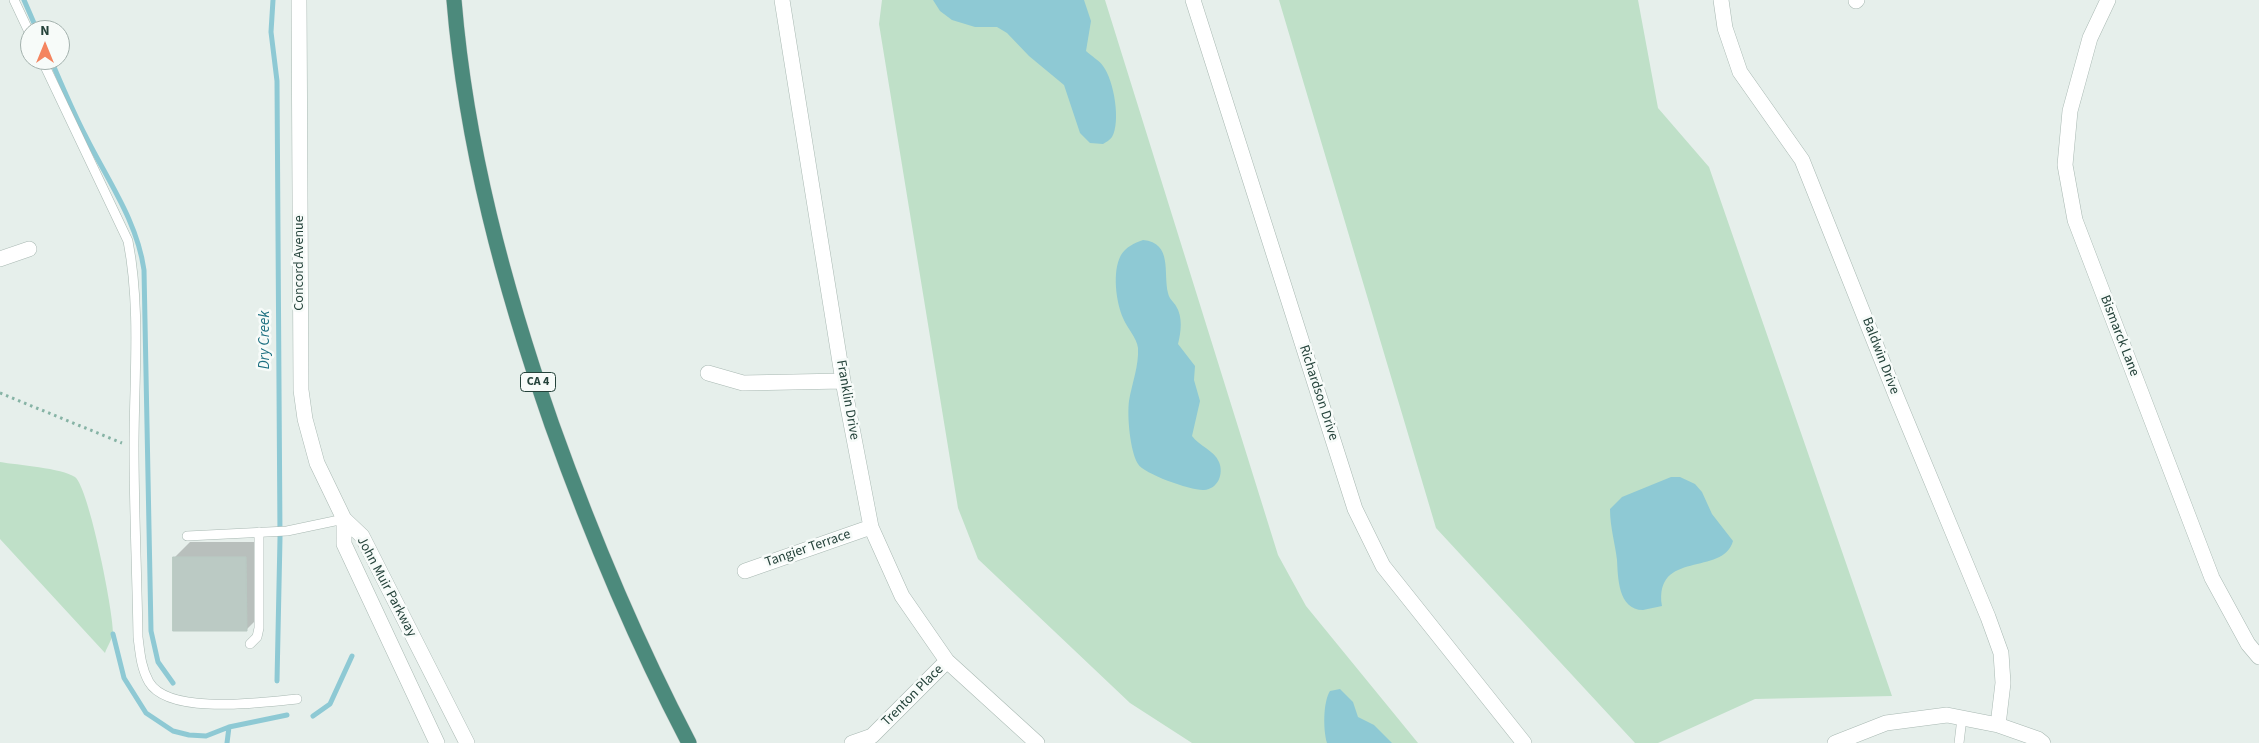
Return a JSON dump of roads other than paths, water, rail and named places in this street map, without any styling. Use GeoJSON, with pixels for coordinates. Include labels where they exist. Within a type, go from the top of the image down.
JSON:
{"type":"FeatureCollection","features":[{"type":"Feature","properties":{"kind":"highway","name":"CA 4"},"geometry":{"type":"LineString","coordinates":[[454,0],[467,106],[483,190],[516,315],[572,479],[603,561],[640,646],[689,743]]}},
{"type":"Feature","properties":{"kind":"street","name":"Concord Avenue"},"geometry":{"type":"LineString","coordinates":[[299,0],[301,390],[304,419],[317,463],[344,519]]}},
{"type":"Feature","properties":{"kind":"street","name":"Franklin Drive"},"geometry":{"type":"LineString","coordinates":[[782,0],[843,381],[871,527],[902,596],[947,661],[1037,743]]}},
{"type":"Feature","properties":{"kind":"street","name":"Richardson Drive"},"geometry":{"type":"LineString","coordinates":[[1193,0],[1355,510],[1383,566],[1524,743]]}},
{"type":"Feature","properties":{"kind":"street","name":"Baldwin Drive"},"geometry":{"type":"LineString","coordinates":[[1721,0],[1725,28],[1740,72],[1802,160],[1897,398],[1988,617],[2001,653],[2004,683],[1998,725]]}},
{"type":"Feature","properties":{"kind":"street","name":"Bismarck Lane"},"geometry":{"type":"LineString","coordinates":[[2108,0],[2090,38],[2070,110],[2065,166],[2075,220],[2212,578],[2248,644],[2259,657]]}},
{"type":"Feature","properties":{"kind":"street"},"geometry":{"type":"LineString","coordinates":[[0,259],[29,249]]}},
{"type":"Feature","properties":{"kind":"street"},"geometry":{"type":"LineString","coordinates":[[708,373],[743,383],[843,381]]}},
{"type":"Feature","properties":{"kind":"street","name":"John Muir Parkway"},"geometry":{"type":"LineString","coordinates":[[344,519],[344,544],[437,743]]}},
{"type":"Feature","properties":{"kind":"street","name":"John Muir Parkway"},"geometry":{"type":"LineString","coordinates":[[344,519],[362,536],[467,743]]}},
{"type":"Feature","properties":{"kind":"street","name":"Tangier Terrace"},"geometry":{"type":"LineString","coordinates":[[744,571],[871,527]]}},
{"type":"Feature","properties":{"kind":"street","name":"Trenton Place"},"geometry":{"type":"LineString","coordinates":[[852,743],[872,736],[947,661]]}},
{"type":"Feature","properties":{"kind":"street"},"geometry":{"type":"LineString","coordinates":[[1835,743],[1886,723],[1947,716],[1998,725],[2038,739],[2043,743]]}},
{"type":"Feature","properties":{"kind":"lane"},"geometry":{"type":"LineString","coordinates":[[14,0],[23,20]]}},
{"type":"Feature","properties":{"kind":"lane"},"geometry":{"type":"LineString","coordinates":[[47,70],[128,241],[133,269],[136,303],[134,448],[138,637],[142,665],[150,684],[162,693],[181,701],[216,705],[298,699]]}},
{"type":"Feature","properties":{"kind":"lane"},"geometry":{"type":"LineString","coordinates":[[187,536],[282,531],[344,519]]}},
{"type":"Feature","properties":{"kind":"lane"},"geometry":{"type":"LineString","coordinates":[[250,644],[257,637],[259,628],[259,532]]}},
{"type":"Feature","properties":{"kind":"lane"},"geometry":{"type":"LineString","coordinates":[[1959,743],[1962,718]]}},
{"type":"Feature","properties":{"kind":"water"},"geometry":{"type":"Polygon","coordinates":[[[933,0],[1084,0],[1091,21],[1086,51],[1103,66],[1113,91],[1116,122],[1112,137],[1103,144],[1090,143],[1080,133],[1064,85],[1029,56],[1007,33],[997,27],[975,27],[952,20],[940,11],[933,0]]]}},
{"type":"Feature","properties":{"kind":"water"},"geometry":{"type":"Polygon","coordinates":[[[1143,240],[1152,242],[1163,253],[1170,299],[1178,310],[1180,320],[1181,330],[1178,344],[1195,366],[1194,380],[1200,401],[1192,436],[1198,443],[1214,454],[1219,462],[1221,471],[1219,480],[1209,489],[1198,490],[1189,488],[1149,472],[1138,464],[1133,451],[1128,407],[1138,348],[1136,340],[1125,322],[1121,311],[1117,295],[1116,278],[1118,262],[1123,252],[1136,242],[1143,240]]]}},
{"type":"Feature","properties":{"kind":"water"},"geometry":{"type":"Polygon","coordinates":[[[1671,477],[1680,477],[1695,484],[1702,492],[1712,514],[1733,541],[1727,552],[1717,558],[1678,570],[1668,577],[1662,588],[1662,606],[1643,610],[1635,609],[1624,599],[1619,583],[1610,509],[1622,497],[1671,477]]]}},
{"type":"Feature","properties":{"kind":"water"},"geometry":{"type":"Polygon","coordinates":[[[1340,689],[1353,702],[1358,717],[1374,725],[1392,743],[1327,743],[1324,724],[1326,702],[1330,691],[1340,689]]]}},
{"type":"Feature","properties":{"kind":"waterway"},"geometry":{"type":"LineString","coordinates":[[24,0],[33,20]]}},
{"type":"Feature","properties":{"kind":"waterway","name":"Dry Creek"},"geometry":{"type":"LineString","coordinates":[[273,0],[271,32],[277,81],[280,538],[277,681]]}},
{"type":"Feature","properties":{"kind":"waterway"},"geometry":{"type":"LineString","coordinates":[[55,70],[81,128],[121,202],[135,235],[144,270],[151,631],[158,662],[173,683]]}},
{"type":"Feature","properties":{"kind":"waterway"},"geometry":{"type":"LineString","coordinates":[[113,634],[124,678],[146,713],[173,731],[189,735],[206,736],[229,727],[287,715]]}},
{"type":"Feature","properties":{"kind":"waterway"},"geometry":{"type":"LineString","coordinates":[[313,716],[330,704],[352,656]]}},
{"type":"Feature","properties":{"kind":"waterway","name":"Dry Creek"},"geometry":{"type":"LineString","coordinates":[[227,743],[229,727]]}}]}
